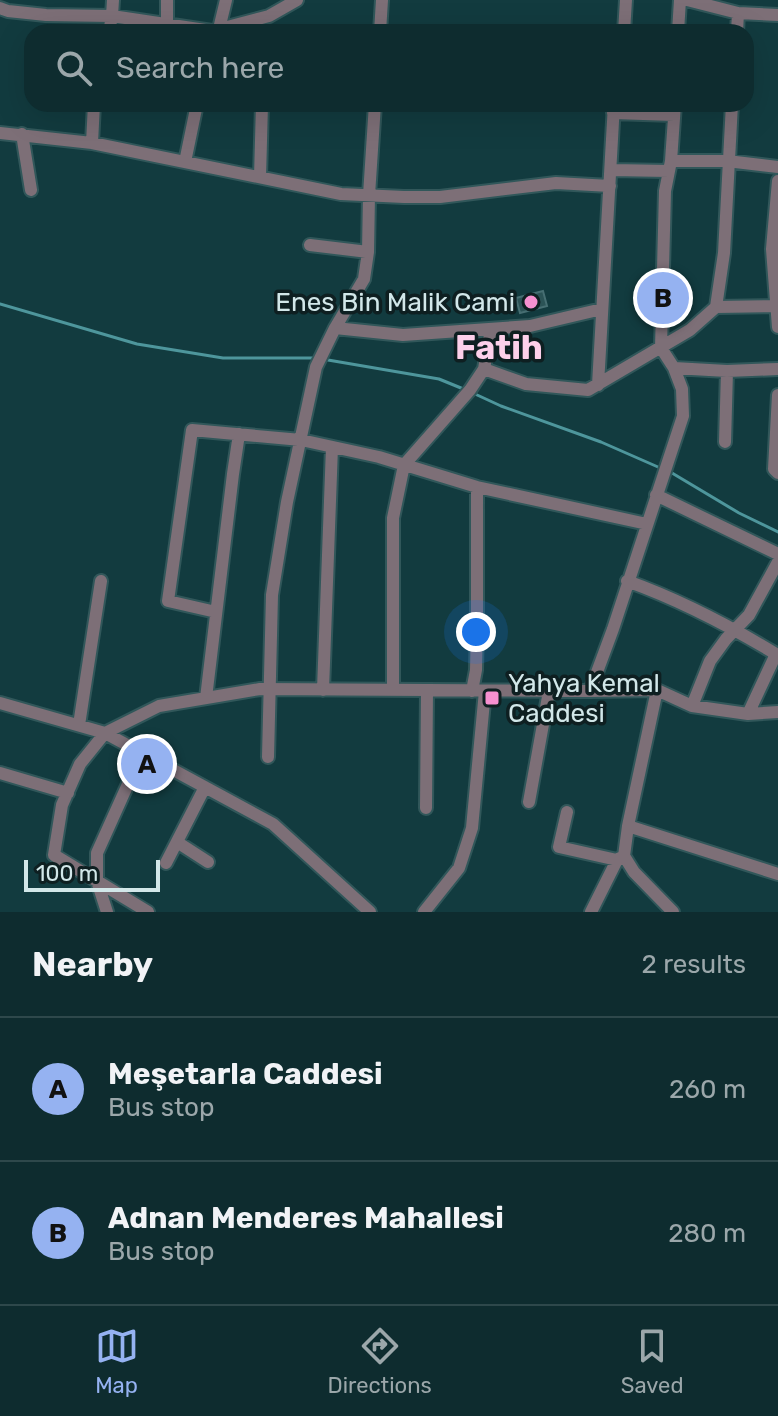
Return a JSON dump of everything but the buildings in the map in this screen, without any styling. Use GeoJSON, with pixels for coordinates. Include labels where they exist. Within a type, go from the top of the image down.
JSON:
{"type":"FeatureCollection","features":[{"type":"Feature","properties":{"kind":"street"},"geometry":{"type":"LineString","coordinates":[[110,24],[113,0]]}},
{"type":"Feature","properties":{"kind":"street"},"geometry":{"type":"LineString","coordinates":[[167,0],[167,24]]}},
{"type":"Feature","properties":{"kind":"street"},"geometry":{"type":"LineString","coordinates":[[217,24],[226,0]]}},
{"type":"Feature","properties":{"kind":"street"},"geometry":{"type":"LineString","coordinates":[[240,24],[269,16],[297,0]]}},
{"type":"Feature","properties":{"kind":"street"},"geometry":{"type":"LineString","coordinates":[[380,24],[382,0]]}},
{"type":"Feature","properties":{"kind":"street"},"geometry":{"type":"LineString","coordinates":[[624,24],[626,0]]}},
{"type":"Feature","properties":{"kind":"street"},"geometry":{"type":"LineString","coordinates":[[678,24],[680,0]]}},
{"type":"Feature","properties":{"kind":"street"},"geometry":{"type":"LineString","coordinates":[[687,0],[738,13],[778,15]]}},
{"type":"Feature","properties":{"kind":"street"},"geometry":{"type":"LineString","coordinates":[[0,8],[8,11],[33,7],[161,24]]}},
{"type":"Feature","properties":{"kind":"street"},"geometry":{"type":"LineString","coordinates":[[737,24],[738,13]]}},
{"type":"Feature","properties":{"kind":"street"},"geometry":{"type":"LineString","coordinates":[[268,24],[269,16]]}},
{"type":"Feature","properties":{"kind":"street"},"geometry":{"type":"LineString","coordinates":[[92,143],[94,112]]}},
{"type":"Feature","properties":{"kind":"street"},"geometry":{"type":"LineString","coordinates":[[185,162],[195,112]]}},
{"type":"Feature","properties":{"kind":"street"},"geometry":{"type":"LineString","coordinates":[[260,177],[262,112]]}},
{"type":"Feature","properties":{"kind":"street"},"geometry":{"type":"LineString","coordinates":[[268,757],[272,595],[287,502],[316,367],[364,279],[374,112]]}},
{"type":"Feature","properties":{"kind":"street"},"geometry":{"type":"LineString","coordinates":[[598,385],[614,112]]}},
{"type":"Feature","properties":{"kind":"street"},"geometry":{"type":"LineString","coordinates":[[590,691],[683,416],[682,389],[674,368],[661,348],[665,191],[674,112]]}},
{"type":"Feature","properties":{"kind":"street"},"geometry":{"type":"LineString","coordinates":[[484,369],[526,384],[588,390],[690,330],[716,307],[724,253],[731,112]]}},
{"type":"Feature","properties":{"kind":"street"},"geometry":{"type":"LineString","coordinates":[[0,133],[92,143],[341,194],[440,197],[556,183],[610,186]]}},
{"type":"Feature","properties":{"kind":"street"},"geometry":{"type":"LineString","coordinates":[[22,134],[31,190]]}},
{"type":"Feature","properties":{"kind":"street"},"geometry":{"type":"LineString","coordinates":[[611,170],[727,161],[778,167]]}},
{"type":"Feature","properties":{"kind":"street"},"geometry":{"type":"LineString","coordinates":[[778,181],[772,249],[778,327]]}},
{"type":"Feature","properties":{"kind":"street"},"geometry":{"type":"LineString","coordinates":[[310,245],[368,252]]}},
{"type":"Feature","properties":{"kind":"street"},"geometry":{"type":"LineString","coordinates":[[716,307],[777,306]]}},
{"type":"Feature","properties":{"kind":"street"},"geometry":{"type":"LineString","coordinates":[[335,328],[403,335],[491,329],[530,326],[602,309]]}},
{"type":"Feature","properties":{"kind":"street"},"geometry":{"type":"LineString","coordinates":[[393,690],[393,518],[404,465],[470,390],[484,369],[491,329]]}},
{"type":"Feature","properties":{"kind":"street"},"geometry":{"type":"LineString","coordinates":[[674,368],[727,371],[778,369]]}},
{"type":"Feature","properties":{"kind":"street"},"geometry":{"type":"LineString","coordinates":[[725,442],[727,371]]}},
{"type":"Feature","properties":{"kind":"street"},"geometry":{"type":"LineString","coordinates":[[778,395],[774,469],[778,473]]}},
{"type":"Feature","properties":{"kind":"street"},"geometry":{"type":"LineString","coordinates":[[216,612],[168,601],[192,430],[301,440],[538,502],[647,524]]}},
{"type":"Feature","properties":{"kind":"street"},"geometry":{"type":"LineString","coordinates":[[206,698],[239,434]]}},
{"type":"Feature","properties":{"kind":"street"},"geometry":{"type":"LineString","coordinates":[[323,690],[332,447]]}},
{"type":"Feature","properties":{"kind":"street"},"geometry":{"type":"LineString","coordinates":[[424,912],[459,868],[472,828],[478,691],[477,487]]}},
{"type":"Feature","properties":{"kind":"street"},"geometry":{"type":"LineString","coordinates":[[656,495],[778,554]]}},
{"type":"Feature","properties":{"kind":"street"},"geometry":{"type":"LineString","coordinates":[[692,706],[710,661],[749,615],[778,562]]}},
{"type":"Feature","properties":{"kind":"street"},"geometry":{"type":"LineString","coordinates":[[79,725],[101,581]]}},
{"type":"Feature","properties":{"kind":"street"},"geometry":{"type":"LineString","coordinates":[[627,581],[665,594],[735,629],[776,654],[748,714]]}},
{"type":"Feature","properties":{"kind":"street"},"geometry":{"type":"LineString","coordinates":[[148,912],[54,855],[62,805],[80,764],[105,733],[159,706],[269,689],[657,690],[692,706],[748,714],[778,712]]}},
{"type":"Feature","properties":{"kind":"street"},"geometry":{"type":"LineString","coordinates":[[426,808],[427,690]]}},
{"type":"Feature","properties":{"kind":"street"},"geometry":{"type":"LineString","coordinates":[[591,912],[620,858],[657,690]]}},
{"type":"Feature","properties":{"kind":"street"},"geometry":{"type":"LineString","coordinates":[[529,802],[549,691]]}},
{"type":"Feature","properties":{"kind":"street"},"geometry":{"type":"LineString","coordinates":[[0,703],[105,733],[273,824],[370,912]]}},
{"type":"Feature","properties":{"kind":"street"},"geometry":{"type":"LineString","coordinates":[[107,912],[97,881],[97,853],[142,753]]}},
{"type":"Feature","properties":{"kind":"street"},"geometry":{"type":"LineString","coordinates":[[0,773],[68,793]]}},
{"type":"Feature","properties":{"kind":"street"},"geometry":{"type":"LineString","coordinates":[[166,863],[205,787]]}},
{"type":"Feature","properties":{"kind":"street"},"geometry":{"type":"LineString","coordinates":[[567,812],[559,847],[620,858],[673,912]]}},
{"type":"Feature","properties":{"kind":"street"},"geometry":{"type":"LineString","coordinates":[[628,826],[778,874]]}},
{"type":"Feature","properties":{"kind":"street"},"geometry":{"type":"LineString","coordinates":[[177,842],[208,862]]}},
{"type":"Feature","properties":{"kind":"waterway"},"geometry":{"type":"LineString","coordinates":[[0,304],[137,344],[223,358],[313,358]]}},
{"type":"Feature","properties":{"kind":"waterway"},"geometry":{"type":"LineString","coordinates":[[328,360],[439,379],[461,388]]}},
{"type":"Feature","properties":{"kind":"waterway"},"geometry":{"type":"LineString","coordinates":[[475,394],[658,467]]}},
{"type":"Feature","properties":{"kind":"waterway"},"geometry":{"type":"LineString","coordinates":[[672,473],[778,532]]}},
{"type":"Feature","properties":{"kind":"place","name":"Adnan Menderes Mahallesi"},"geometry":{"type":"Point","coordinates":[663,298]}},
{"type":"Feature","properties":{"kind":"place","name":"Enes Bin Malik Cami"},"geometry":{"type":"Point","coordinates":[531,302]}},
{"type":"Feature","properties":{"kind":"place","name":"Yahya Kemal Caddesi"},"geometry":{"type":"Point","coordinates":[492,698]}},
{"type":"Feature","properties":{"kind":"place","name":"Meşetarla Caddesi"},"geometry":{"type":"Point","coordinates":[147,764]}},
{"type":"Feature","properties":{"kind":"district","name":"Fatih"},"geometry":{"type":"Point","coordinates":[499,347]}}]}
